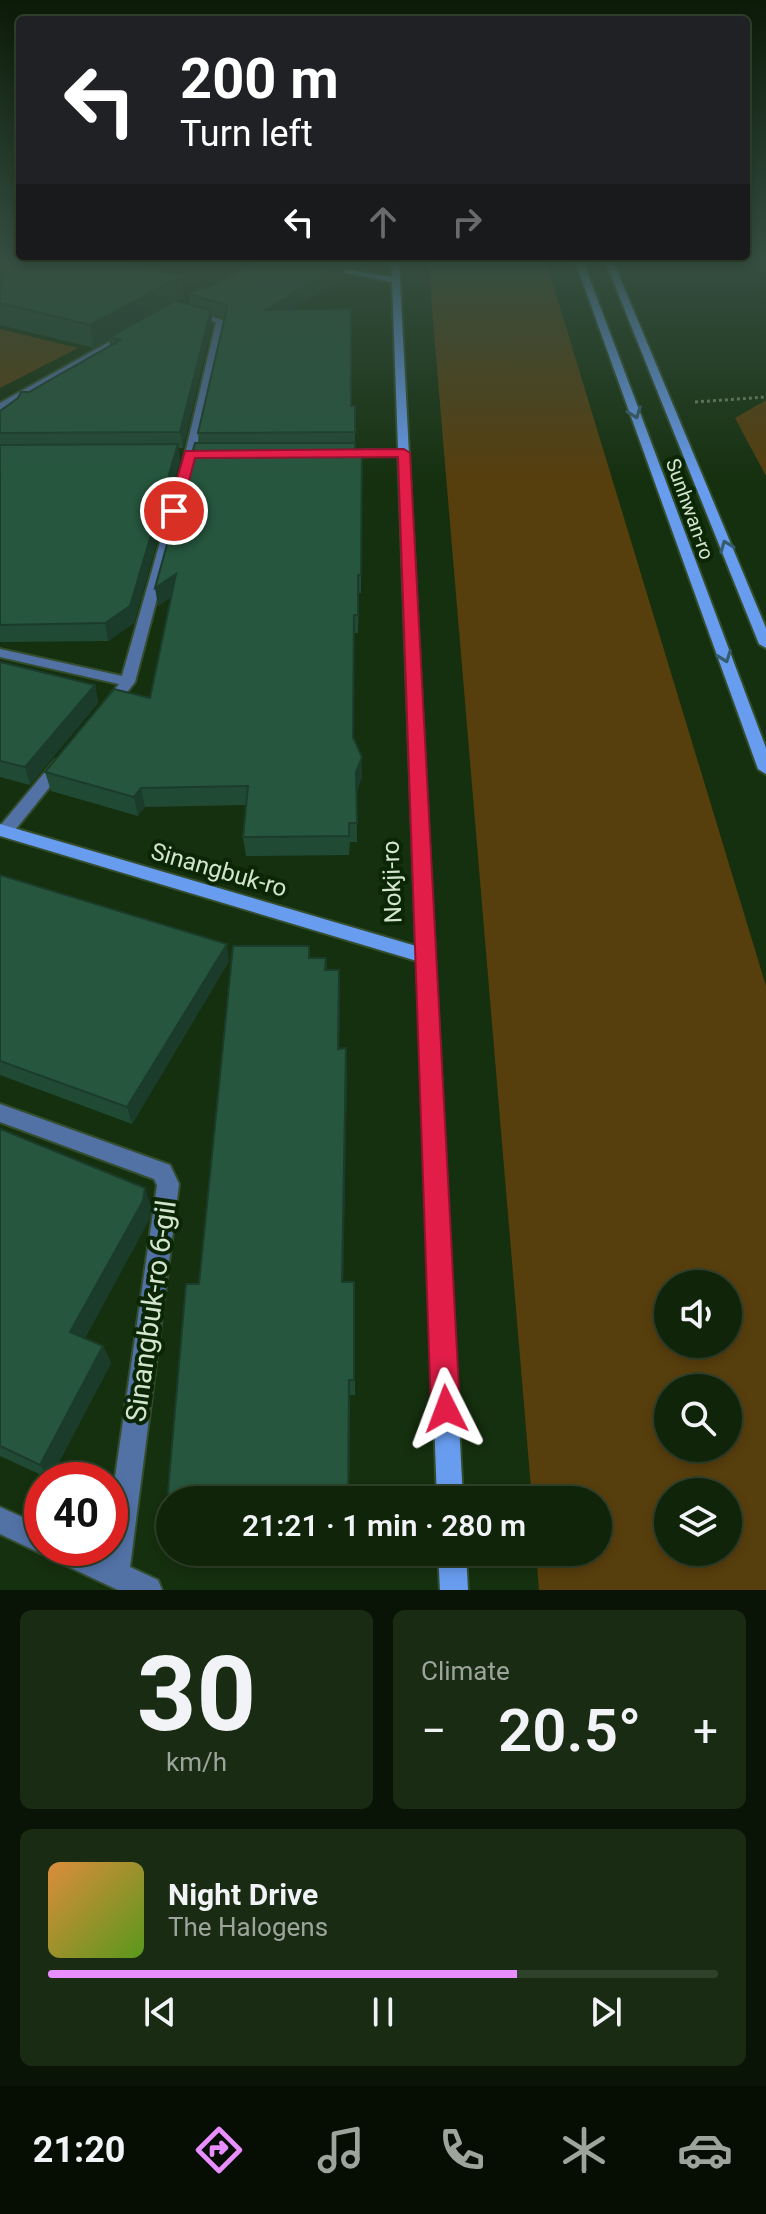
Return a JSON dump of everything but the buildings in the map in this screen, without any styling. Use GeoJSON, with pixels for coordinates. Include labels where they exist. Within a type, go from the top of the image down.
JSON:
{"type":"FeatureCollection","features":[{"type":"Feature","properties":{"kind":"street"},"geometry":{"type":"LineString","coordinates":[[0,407],[128,335]]}},
{"type":"Feature","properties":{"kind":"street"},"geometry":{"type":"LineString","coordinates":[[100,716],[128,682],[190,454],[218,335]]}},
{"type":"Feature","properties":{"kind":"street","name":"Nokji-ro"},"geometry":{"type":"LineString","coordinates":[[399,335],[449,1486]]}},
{"type":"Feature","properties":{"kind":"street","name":"Sunhwan-ro"},"geometry":{"type":"LineString","coordinates":[[606,335],[766,769]]}},
{"type":"Feature","properties":{"kind":"street","name":"Sunhwan-ro"},"geometry":{"type":"LineString","coordinates":[[639,335],[766,644]]}},
{"type":"Feature","properties":{"kind":"street"},"geometry":{"type":"LineString","coordinates":[[327,454],[404,453]]}},
{"type":"Feature","properties":{"kind":"street"},"geometry":{"type":"LineString","coordinates":[[174,454],[205,454]]}},
{"type":"Feature","properties":{"kind":"street"},"geometry":{"type":"LineString","coordinates":[[0,653],[128,682]]}},
{"type":"Feature","properties":{"kind":"street"},"geometry":{"type":"LineString","coordinates":[[2,830],[71,751]]}},
{"type":"Feature","properties":{"kind":"street","name":"Sinangbuk-ro"},"geometry":{"type":"LineString","coordinates":[[2,830],[425,956]]}},
{"type":"Feature","properties":{"kind":"street","name":"Sinangbuk-ro 6-gil"},"geometry":{"type":"LineString","coordinates":[[0,1113],[162,1172],[168,1184],[115,1574]]}},
{"type":"Feature","properties":{"kind":"street"},"geometry":{"type":"LineString","coordinates":[[0,1520],[24,1531]]}},
{"type":"Feature","properties":{"kind":"street"},"geometry":{"type":"LineString","coordinates":[[98,1566],[148,1590]]}},
{"type":"Feature","properties":{"kind":"street"},"geometry":{"type":"LineString","coordinates":[[453,1566],[454,1590]]}},
{"type":"Feature","properties":{"kind":"path"},"geometry":{"type":"LineString","coordinates":[[666,402],[766,397]]}},
{"type":"Feature","properties":{"kind":"shaded area"},"geometry":{"type":"Polygon","coordinates":[[[0,335],[25,335],[78,348],[0,388],[0,335]]]}},
{"type":"Feature","properties":{"kind":"shaded area"},"geometry":{"type":"Polygon","coordinates":[[[434,335],[569,335],[766,986],[766,1590],[539,1590],[537,1566],[612,1566],[612,1486],[531,1486],[434,335]]]}},
{"type":"Feature","properties":{"kind":"shaded area"},"geometry":{"type":"Polygon","coordinates":[[[766,400],[766,476],[735,418],[766,400]]]}},
{"type":"Feature","properties":{"kind":"route"},"geometry":{"type":"LineString","coordinates":[[174,511],[190,454],[404,453],[446,1409]]}}]}
